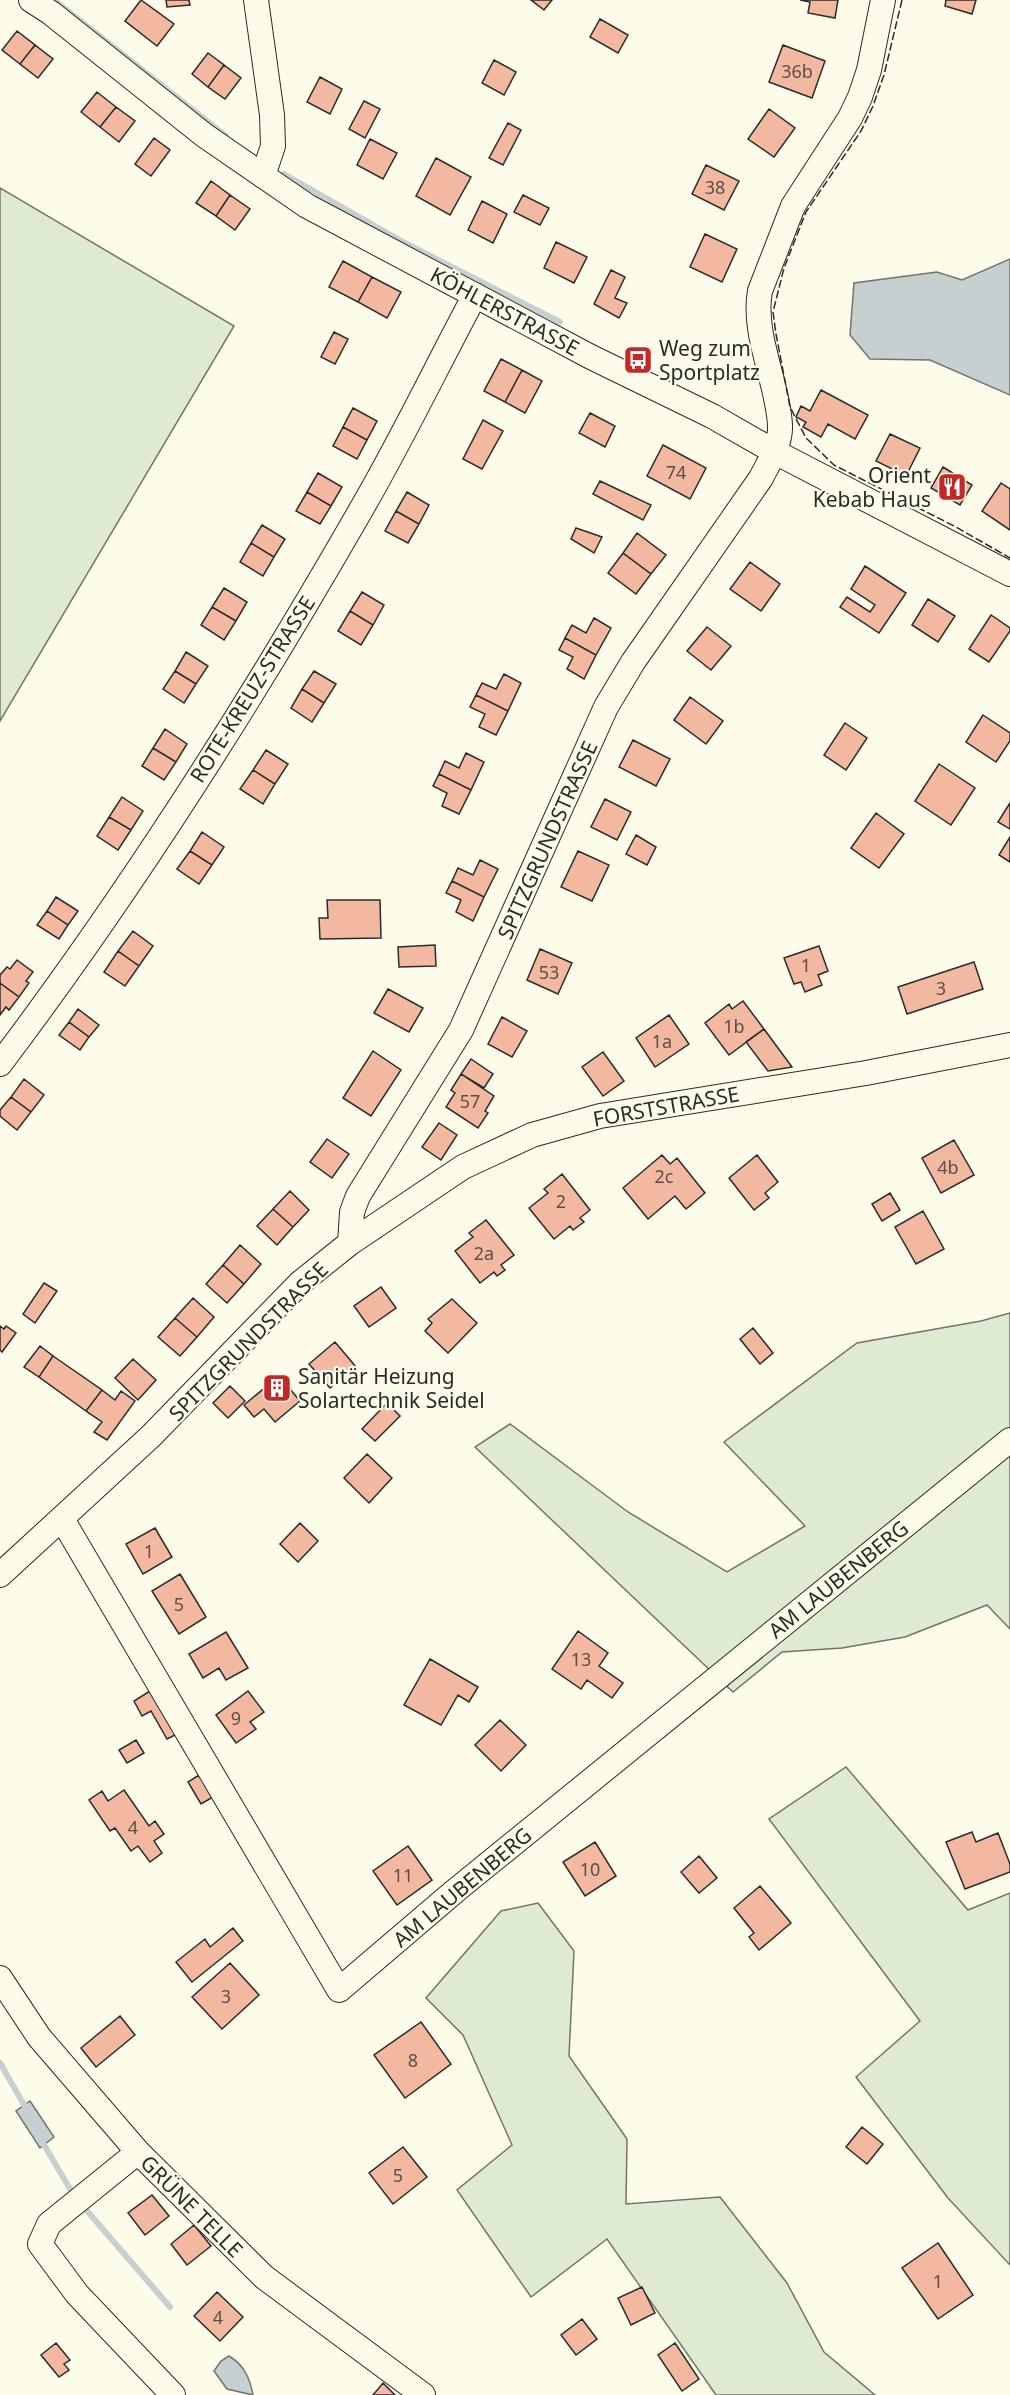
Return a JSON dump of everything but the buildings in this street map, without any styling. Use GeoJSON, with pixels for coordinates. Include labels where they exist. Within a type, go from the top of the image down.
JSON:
{"type":"FeatureCollection","features":[{"type":"Feature","properties":{"kind":"street","name":"KÖHLERSTRASSE"},"geometry":{"type":"LineString","coordinates":[[31,0],[51,13],[204,135],[316,211],[591,357],[712,416],[775,452],[1010,574]]}},
{"type":"Feature","properties":{"kind":"street"},"geometry":{"type":"LineString","coordinates":[[256,0],[273,135],[273,146],[262,176]]}},
{"type":"Feature","properties":{"kind":"street","name":"SPITZGRUNDSTRASSE"},"geometry":{"type":"LineString","coordinates":[[0,1575],[163,1425],[300,1283],[350,1243],[352,1212],[358,1196],[461,1030],[606,707],[633,662],[761,478],[775,452],[780,427],[760,324],[758,302],[760,291],[793,206],[850,118],[860,97],[869,70],[884,0]]}},
{"type":"Feature","properties":{"kind":"street","name":"ROTE-KREUZ-STRASSE"},"geometry":{"type":"LineString","coordinates":[[0,1064],[126,891],[243,707],[363,507],[475,296]]}},
{"type":"Feature","properties":{"kind":"street","name":"FORSTSTRASSE"},"geometry":{"type":"LineString","coordinates":[[350,1243],[463,1167],[532,1135],[600,1116],[866,1073],[1010,1045]]}},
{"type":"Feature","properties":{"kind":"street","name":"AM LAUBENBERG"},"geometry":{"type":"LineString","coordinates":[[62,1519],[339,1990],[455,1891],[1010,1440]]}},
{"type":"Feature","properties":{"kind":"street","name":"GRÜNE TELLE"},"geometry":{"type":"LineString","coordinates":[[0,1978],[39,2037],[138,2152],[264,2277],[423,2395]]}},
{"type":"Feature","properties":{"kind":"street"},"geometry":{"type":"LineString","coordinates":[[138,2152],[49,2224],[40,2244],[77,2294],[173,2395]]}},
{"type":"Feature","properties":{"kind":"green space"},"geometry":{"type":"Polygon","coordinates":[[[0,188],[234,326],[0,721],[0,188]]]}},
{"type":"Feature","properties":{"kind":"green space"},"geometry":{"type":"Polygon","coordinates":[[[1010,1313],[1010,1629],[987,1605],[905,1637],[842,1648],[782,1652],[733,1692],[475,1447],[510,1424],[628,1512],[727,1572],[805,1526],[724,1442],[857,1343],[981,1321],[1010,1313]]]}},
{"type":"Feature","properties":{"kind":"green space"},"geometry":{"type":"Polygon","coordinates":[[[846,1767],[968,1910],[1010,1893],[1010,2265],[948,2198],[856,2077],[920,2021],[769,1819],[846,1767]]]}},
{"type":"Feature","properties":{"kind":"green space"},"geometry":{"type":"Polygon","coordinates":[[[538,1903],[574,1951],[569,2056],[627,2139],[626,2204],[720,2197],[787,2283],[824,2352],[875,2395],[716,2395],[607,2239],[531,2297],[457,2190],[512,2145],[463,2035],[426,1998],[501,1911],[538,1903]]]}},
{"type":"Feature","properties":{"kind":"shaded area"},"geometry":{"type":"Polygon","coordinates":[[[1010,259],[1010,395],[930,360],[870,359],[850,335],[854,283],[937,272],[962,280],[1010,259]]]}},
{"type":"Feature","properties":{"kind":"shaded area"},"geometry":{"type":"Polygon","coordinates":[[[30,2101],[54,2137],[40,2148],[16,2111],[30,2101]]]}},
{"type":"Feature","properties":{"kind":"shaded area"},"geometry":{"type":"Polygon","coordinates":[[[229,2356],[246,2372],[253,2395],[227,2389],[214,2371],[221,2361],[229,2356]]]}},
{"type":"Feature","properties":{"kind":"waterway"},"geometry":{"type":"LineString","coordinates":[[54,0],[226,136]]}},
{"type":"Feature","properties":{"kind":"waterway"},"geometry":{"type":"LineString","coordinates":[[284,174],[403,242],[560,322]]}},
{"type":"Feature","properties":{"kind":"waterway"},"geometry":{"type":"LineString","coordinates":[[0,2063],[27,2110]]}},
{"type":"Feature","properties":{"kind":"waterway"},"geometry":{"type":"LineString","coordinates":[[40,2138],[73,2194]]}},
{"type":"Feature","properties":{"kind":"waterway"},"geometry":{"type":"LineString","coordinates":[[82,2205],[170,2307]]}},
{"type":"Feature","properties":{"kind":"fence"},"geometry":{"type":"LineString","coordinates":[[902,0],[884,75],[873,106],[861,131],[806,212],[784,268],[773,312],[790,407],[806,438],[834,465],[956,527],[1010,558]]}},
{"type":"Feature","properties":{"kind":"place","name":"Weg zum Sportplatz"},"geometry":{"type":"Point","coordinates":[638,360]}},
{"type":"Feature","properties":{"kind":"place","name":"Orient Kebab Haus"},"geometry":{"type":"Point","coordinates":[952,487]}},
{"type":"Feature","properties":{"kind":"place","name":"Sanitär Heizung Solartechnik Seidel"},"geometry":{"type":"Point","coordinates":[277,1388]}}]}
